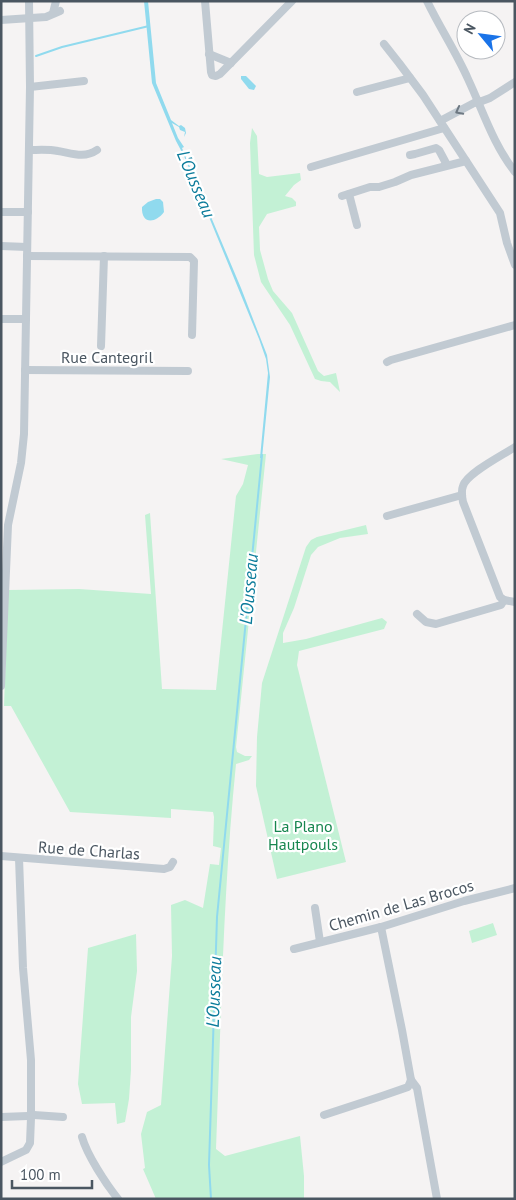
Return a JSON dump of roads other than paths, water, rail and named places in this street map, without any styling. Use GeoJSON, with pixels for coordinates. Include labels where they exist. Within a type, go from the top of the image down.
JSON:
{"type":"FeatureCollection","features":[{"type":"Feature","properties":{"kind":"street"},"geometry":{"type":"LineString","coordinates":[[1,686],[8,531],[23,451],[30,87],[29,1]]}},
{"type":"Feature","properties":{"kind":"street"},"geometry":{"type":"LineString","coordinates":[[1,20],[46,17],[57,12],[56,1]]}},
{"type":"Feature","properties":{"kind":"street"},"geometry":{"type":"LineString","coordinates":[[205,1],[211,72],[214,76],[220,74],[292,1]]}},
{"type":"Feature","properties":{"kind":"street"},"geometry":{"type":"LineString","coordinates":[[427,1],[461,64],[495,142],[515,172]]}},
{"type":"Feature","properties":{"kind":"street"},"geometry":{"type":"LineString","coordinates":[[384,44],[442,124],[500,213],[507,243],[515,265]]}},
{"type":"Feature","properties":{"kind":"street"},"geometry":{"type":"LineString","coordinates":[[209,54],[231,63]]}},
{"type":"Feature","properties":{"kind":"street"},"geometry":{"type":"LineString","coordinates":[[357,92],[410,78]]}},
{"type":"Feature","properties":{"kind":"street"},"geometry":{"type":"LineString","coordinates":[[30,87],[84,81]]}},
{"type":"Feature","properties":{"kind":"street"},"geometry":{"type":"LineString","coordinates":[[311,167],[442,124],[474,103],[490,98],[515,82]]}},
{"type":"Feature","properties":{"kind":"street"},"geometry":{"type":"LineString","coordinates":[[410,155],[436,148],[447,165]]}},
{"type":"Feature","properties":{"kind":"street"},"geometry":{"type":"LineString","coordinates":[[29,150],[56,150],[80,155],[97,150]]}},
{"type":"Feature","properties":{"kind":"street"},"geometry":{"type":"LineString","coordinates":[[358,225],[346,195],[370,187],[379,187],[403,179],[411,174],[466,161]]}},
{"type":"Feature","properties":{"kind":"street"},"geometry":{"type":"LineString","coordinates":[[1,212],[28,212]]}},
{"type":"Feature","properties":{"kind":"street"},"geometry":{"type":"LineString","coordinates":[[1,246],[27,247]]}},
{"type":"Feature","properties":{"kind":"street"},"geometry":{"type":"LineString","coordinates":[[27,256],[190,257],[194,261],[192,335]]}},
{"type":"Feature","properties":{"kind":"street"},"geometry":{"type":"LineString","coordinates":[[101,346],[104,256]]}},
{"type":"Feature","properties":{"kind":"street"},"geometry":{"type":"LineString","coordinates":[[1,319],[26,319]]}},
{"type":"Feature","properties":{"kind":"street"},"geometry":{"type":"LineString","coordinates":[[387,362],[515,325]]}},
{"type":"Feature","properties":{"kind":"street","name":"Rue Cantegril"},"geometry":{"type":"LineString","coordinates":[[25,370],[188,371]]}},
{"type":"Feature","properties":{"kind":"street"},"geometry":{"type":"LineString","coordinates":[[515,448],[466,479],[462,495],[463,502],[500,597],[504,600],[515,602]]}},
{"type":"Feature","properties":{"kind":"street"},"geometry":{"type":"LineString","coordinates":[[387,516],[462,495]]}},
{"type":"Feature","properties":{"kind":"street"},"geometry":{"type":"LineString","coordinates":[[417,614],[426,622],[436,624],[501,605],[504,600]]}},
{"type":"Feature","properties":{"kind":"street","name":"Rue de Charlas"},"geometry":{"type":"LineString","coordinates":[[1,856],[164,869],[170,867],[173,862]]}},
{"type":"Feature","properties":{"kind":"street"},"geometry":{"type":"LineString","coordinates":[[1,1162],[26,1150],[30,1143],[31,1060],[24,968],[19,858]]}},
{"type":"Feature","properties":{"kind":"street","name":"Chemin de Las Brocos"},"geometry":{"type":"LineString","coordinates":[[294,949],[381,927],[464,901],[515,888]]}},
{"type":"Feature","properties":{"kind":"street"},"geometry":{"type":"LineString","coordinates":[[315,908],[320,942]]}},
{"type":"Feature","properties":{"kind":"street"},"geometry":{"type":"LineString","coordinates":[[381,927],[411,1080],[417,1088],[437,1199]]}},
{"type":"Feature","properties":{"kind":"street"},"geometry":{"type":"LineString","coordinates":[[324,1115],[408,1087],[411,1080]]}},
{"type":"Feature","properties":{"kind":"street"},"geometry":{"type":"LineString","coordinates":[[1,1116],[63,1117]]}},
{"type":"Feature","properties":{"kind":"street"},"geometry":{"type":"LineString","coordinates":[[82,1137],[90,1155],[111,1191],[118,1199]]}},
{"type":"Feature","properties":{"kind":"water"},"geometry":{"type":"Polygon","coordinates":[[[144,1],[148,1],[156,83],[171,120],[185,128],[186,133],[184,137],[185,132],[172,123],[184,147],[182,148],[267,355],[270,377],[262,458],[260,458],[268,373],[266,359],[184,156],[152,83],[144,1]]]}},
{"type":"Feature","properties":{"kind":"water"},"geometry":{"type":"Polygon","coordinates":[[[241,76],[246,76],[256,86],[254,90],[249,89],[241,79],[241,76]]]}},
{"type":"Feature","properties":{"kind":"water"},"geometry":{"type":"Polygon","coordinates":[[[156,199],[160,199],[163,202],[164,212],[157,219],[146,219],[142,213],[142,207],[156,199]]]}},
{"type":"Feature","properties":{"kind":"waterway"},"geometry":{"type":"LineString","coordinates":[[36,56],[62,47],[149,26]]}},
{"type":"Feature","properties":{"kind":"waterway","name":"L'Ousseau"},"geometry":{"type":"LineString","coordinates":[[211,1199],[209,1165],[217,917],[262,455]]}},
{"type":"Feature","properties":{"kind":"park label","name":"La Plano Hautpouls"},"geometry":{"type":"Point","coordinates":[303,835]}}]}
